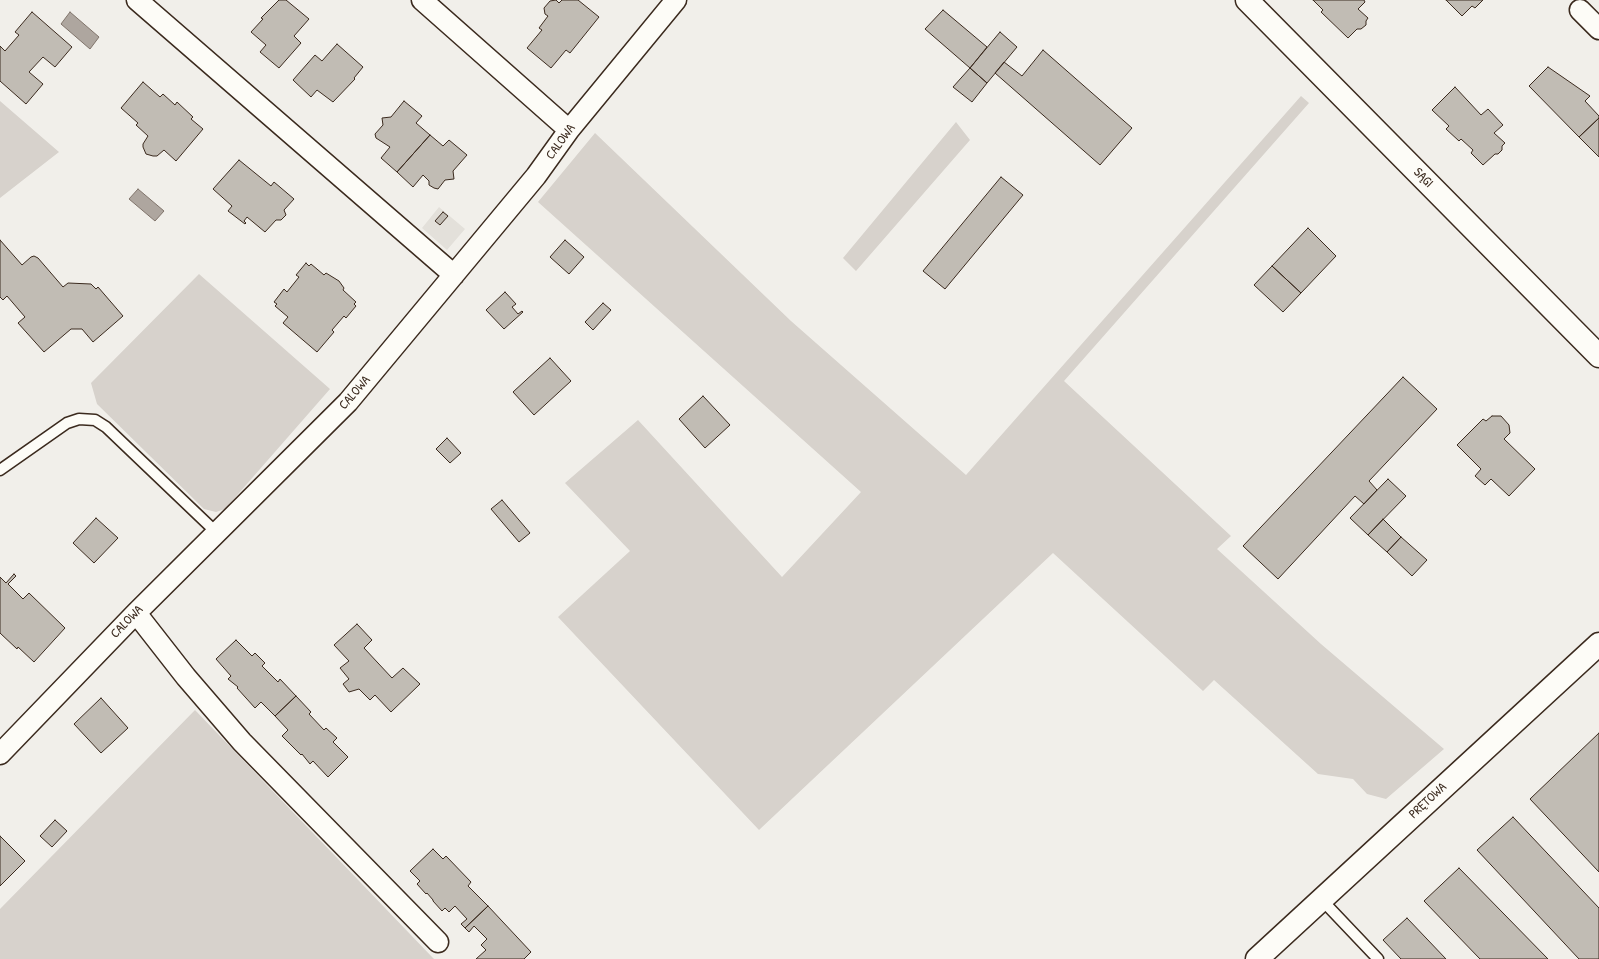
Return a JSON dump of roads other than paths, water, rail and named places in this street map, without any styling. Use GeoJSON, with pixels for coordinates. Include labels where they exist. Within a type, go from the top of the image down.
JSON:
{"type":"FeatureCollection","features":[{"type":"Feature","properties":{"kind":"street"},"geometry":{"type":"LineString","coordinates":[[137,0],[454,275]]}},
{"type":"Feature","properties":{"kind":"street"},"geometry":{"type":"LineString","coordinates":[[422,0],[569,130]]}},
{"type":"Feature","properties":{"kind":"street","name":"CALOWA"},"geometry":{"type":"LineString","coordinates":[[0,754],[136,613],[348,402],[536,176],[569,130],[676,0]]}},
{"type":"Feature","properties":{"kind":"street","name":"SĄGI"},"geometry":{"type":"LineString","coordinates":[[1247,0],[1599,356]]}},
{"type":"Feature","properties":{"kind":"street"},"geometry":{"type":"LineString","coordinates":[[1580,10],[1599,29]]}},
{"type":"Feature","properties":{"kind":"street"},"geometry":{"type":"LineString","coordinates":[[136,613],[186,677],[242,742],[438,942]]}},
{"type":"Feature","properties":{"kind":"street","name":"PRĘTOWA"},"geometry":{"type":"LineString","coordinates":[[1257,959],[1599,644]]}},
{"type":"Feature","properties":{"kind":"lane"},"geometry":{"type":"LineString","coordinates":[[0,470],[67,423],[80,419],[95,420],[106,427],[217,533]]}},
{"type":"Feature","properties":{"kind":"lane"},"geometry":{"type":"LineString","coordinates":[[1321,899],[1378,959]]}}]}
